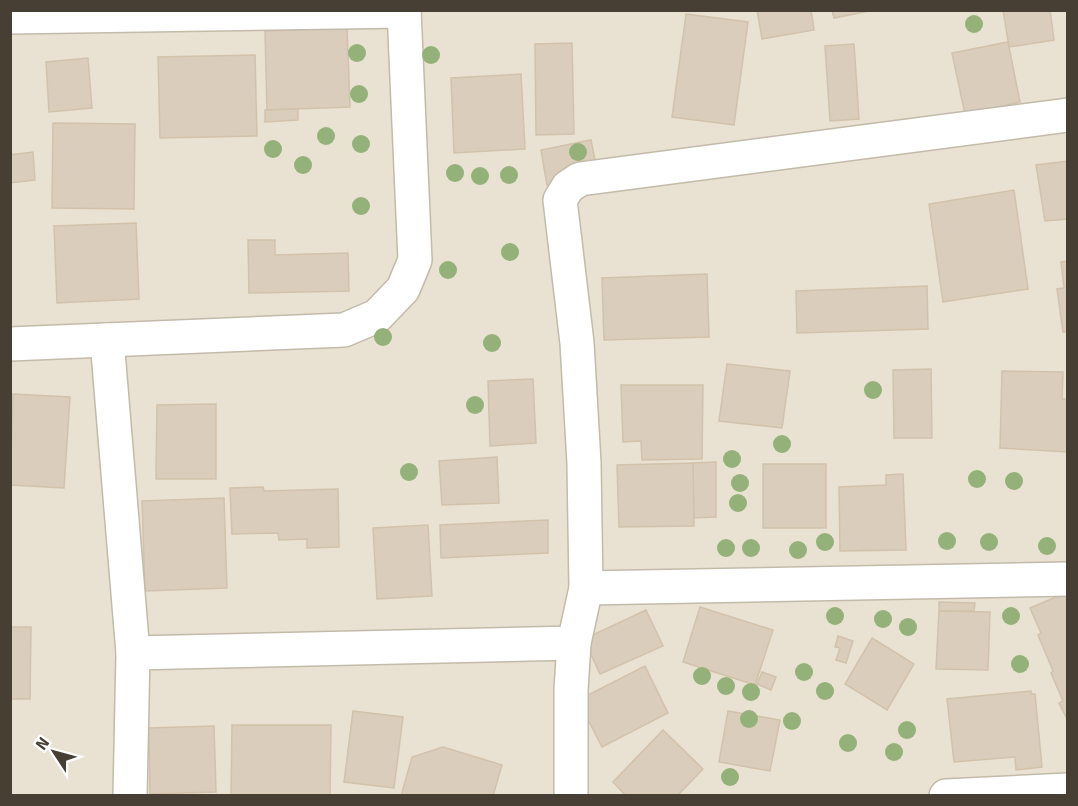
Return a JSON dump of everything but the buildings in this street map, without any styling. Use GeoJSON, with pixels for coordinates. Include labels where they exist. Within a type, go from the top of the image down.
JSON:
{"type":"FeatureCollection","features":[{"type":"Feature","properties":{"kind":"street"},"geometry":{"type":"LineString","coordinates":[[10,16],[404,11],[415,260],[404,289],[377,316],[344,330],[10,344]]}},
{"type":"Feature","properties":{"kind":"street"},"geometry":{"type":"LineString","coordinates":[[571,795],[571,690],[574,642],[586,588],[584,463],[577,343],[560,200],[568,187],[580,179],[1068,115]]}},
{"type":"Feature","properties":{"kind":"street"},"geometry":{"type":"LineString","coordinates":[[107,340],[133,653],[130,795]]}},
{"type":"Feature","properties":{"kind":"street"},"geometry":{"type":"LineString","coordinates":[[586,588],[1068,579]]}},
{"type":"Feature","properties":{"kind":"street"},"geometry":{"type":"LineString","coordinates":[[133,653],[574,642]]}},
{"type":"Feature","properties":{"kind":"street"},"geometry":{"type":"LineString","coordinates":[[946,795],[1068,790]]}},
{"type":"Feature","properties":{"kind":"shaded area"},"geometry":{"type":"Polygon","coordinates":[[[11,11],[1067,11],[1067,795],[11,795],[11,11]]]}}]}
